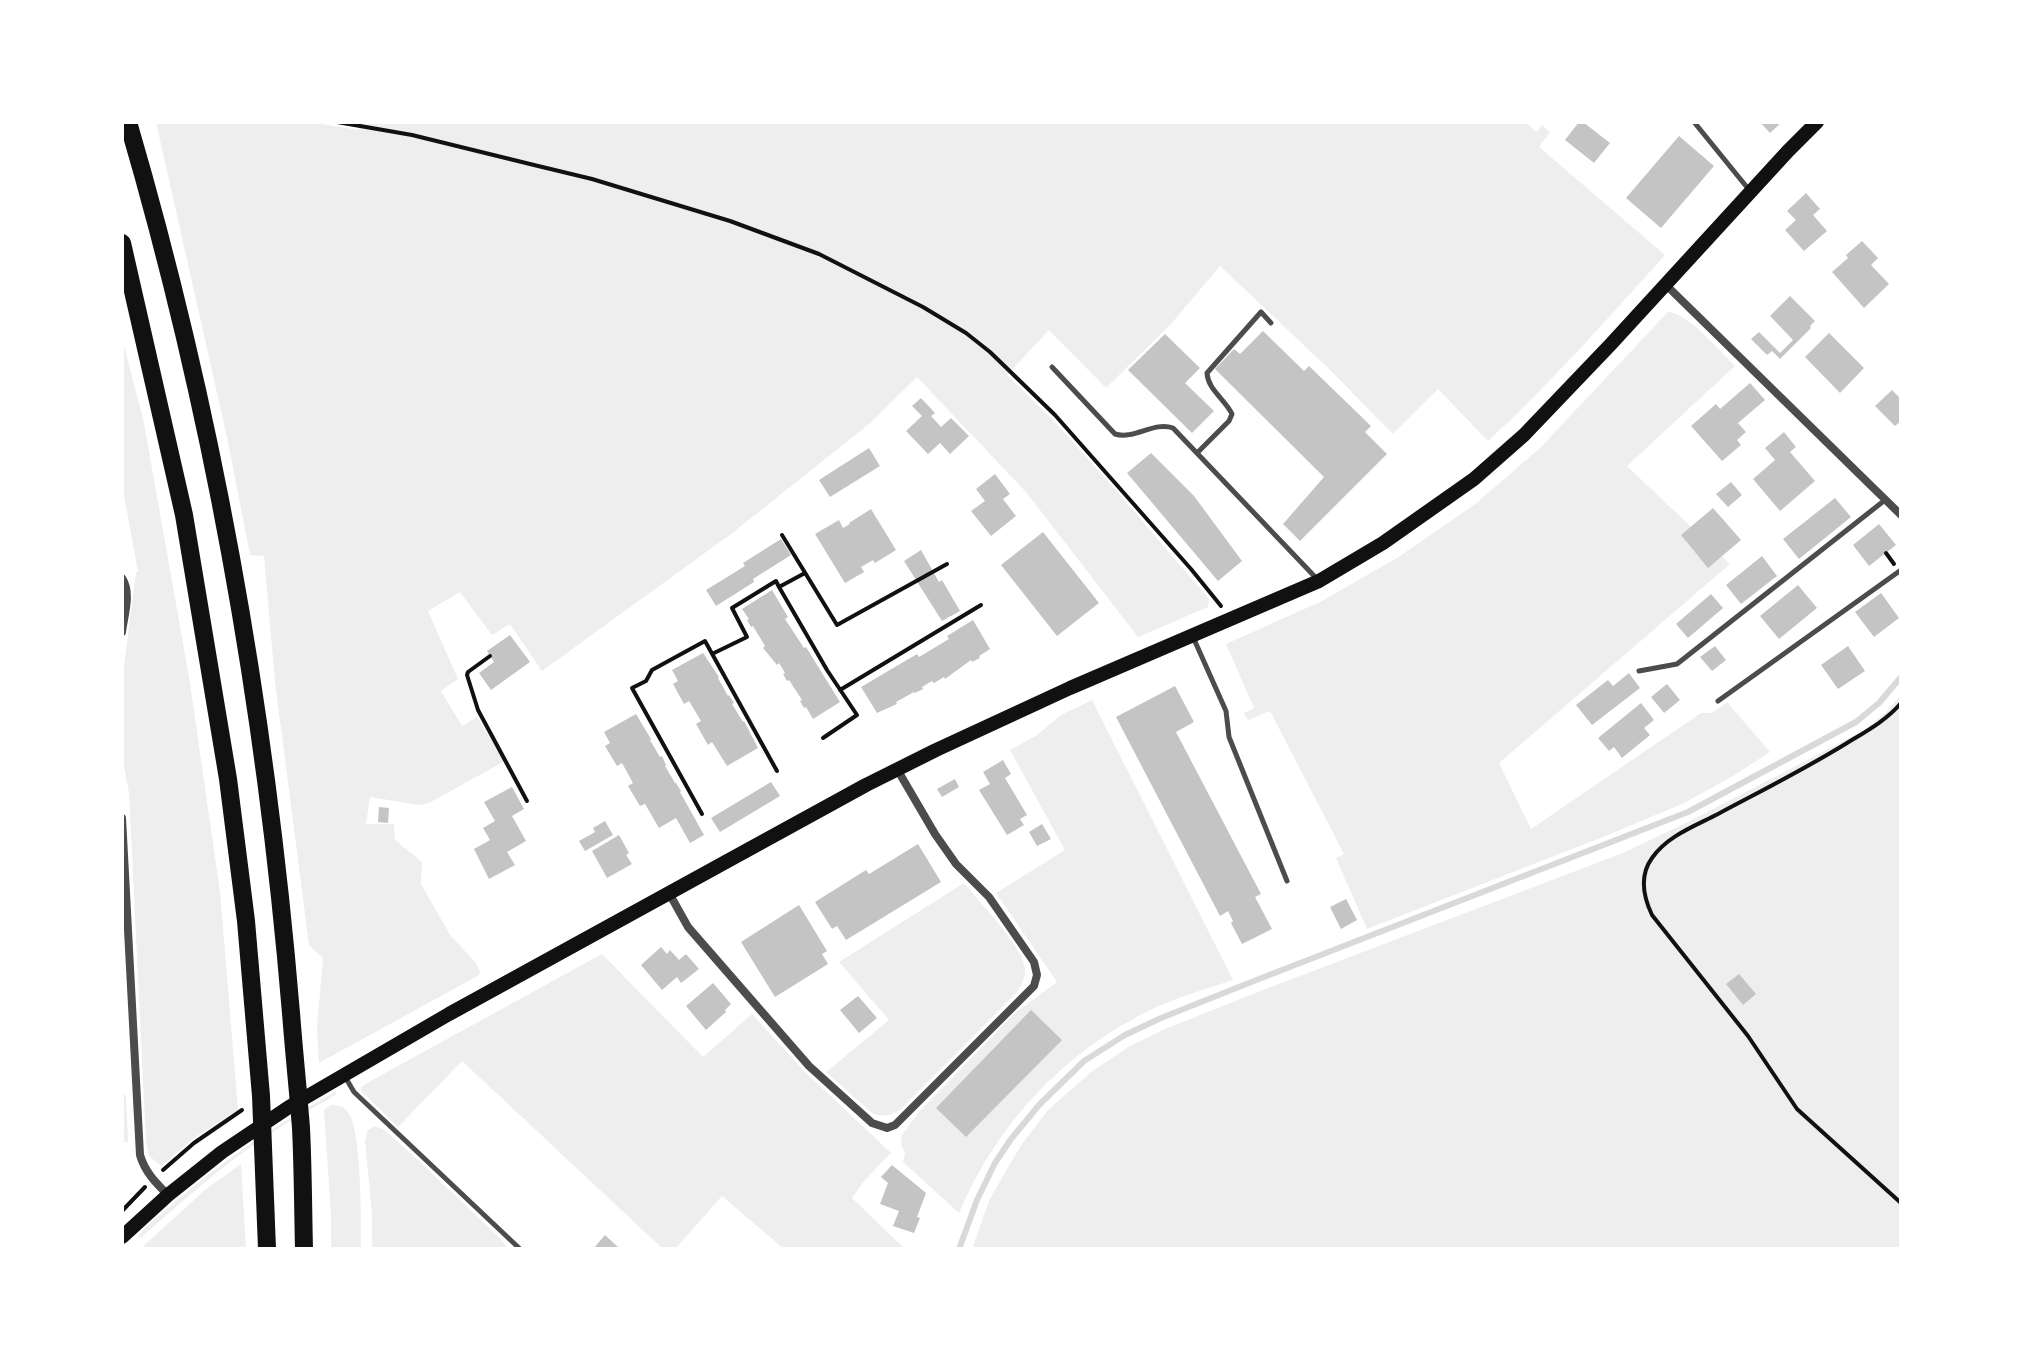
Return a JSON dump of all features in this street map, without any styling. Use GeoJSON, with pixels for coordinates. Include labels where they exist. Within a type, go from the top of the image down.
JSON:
{"type":"FeatureCollection","features":[{"type":"Feature","properties":{"kind":"highway"},"geometry":{"type":"LineString","coordinates":[[128,122],[171,284],[206,434],[255,702],[280,883],[301,1127],[304,1249]]}},
{"type":"Feature","properties":{"kind":"highway"},"geometry":{"type":"LineString","coordinates":[[122,243],[184,515],[228,779],[246,921],[261,1096],[267,1249]]}},
{"type":"Feature","properties":{"kind":"main road"},"geometry":{"type":"LineString","coordinates":[[122,1237],[222,1152],[289,1107],[669,893],[897,769],[1070,688],[1319,581],[1383,543],[1474,479],[1545,415],[1817,122]]}},
{"type":"Feature","properties":{"kind":"street"},"geometry":{"type":"LineString","coordinates":[[1665,284],[1901,515]]}},
{"type":"Feature","properties":{"kind":"street"},"geometry":{"type":"LineString","coordinates":[[122,578],[127,591],[122,632]]}},
{"type":"Feature","properties":{"kind":"street"},"geometry":{"type":"LineString","coordinates":[[669,893],[688,927],[809,1066],[872,1123],[887,1128],[895,1125],[1034,986],[1037,975],[1034,962],[989,897],[956,864],[935,834],[897,769]]}},
{"type":"Feature","properties":{"kind":"street"},"geometry":{"type":"LineString","coordinates":[[122,818],[140,1155],[151,1178],[168,1195]]}},
{"type":"Feature","properties":{"kind":"lane"},"geometry":{"type":"LineString","coordinates":[[1694,122],[1751,191]]}},
{"type":"Feature","properties":{"kind":"lane"},"geometry":{"type":"LineString","coordinates":[[1197,453],[1229,421],[1232,414],[1209,386],[1207,373],[1261,312],[1271,323]]}},
{"type":"Feature","properties":{"kind":"lane"},"geometry":{"type":"LineString","coordinates":[[1052,367],[1115,434],[1122,436],[1164,425],[1173,428],[1319,581]]}},
{"type":"Feature","properties":{"kind":"lane"},"geometry":{"type":"LineString","coordinates":[[1639,671],[1677,664],[1885,500]]}},
{"type":"Feature","properties":{"kind":"lane"},"geometry":{"type":"LineString","coordinates":[[1718,701],[1901,570]]}},
{"type":"Feature","properties":{"kind":"lane"},"geometry":{"type":"LineString","coordinates":[[1193,636],[1226,711],[1229,737],[1287,881]]}},
{"type":"Feature","properties":{"kind":"lane"},"geometry":{"type":"LineString","coordinates":[[344,1074],[354,1092],[520,1249]]}},
{"type":"Feature","properties":{"kind":"path"},"geometry":{"type":"LineString","coordinates":[[337,122],[412,135],[549,168],[730,221],[819,254],[923,307],[990,352],[1055,415],[1181,557],[1220,603],[1230,620]]}},
{"type":"Feature","properties":{"kind":"path"},"geometry":{"type":"LineString","coordinates":[[782,535],[837,625],[947,564]]}},
{"type":"Feature","properties":{"kind":"path"},"geometry":{"type":"LineString","coordinates":[[779,587],[805,573]]}},
{"type":"Feature","properties":{"kind":"path"},"geometry":{"type":"LineString","coordinates":[[712,654],[747,637],[732,608],[776,581],[825,672],[857,715],[823,738]]}},
{"type":"Feature","properties":{"kind":"path"},"geometry":{"type":"LineString","coordinates":[[840,690],[981,605]]}},
{"type":"Feature","properties":{"kind":"path"},"geometry":{"type":"LineString","coordinates":[[702,814],[632,688],[646,681],[652,670],[705,641],[777,771]]}},
{"type":"Feature","properties":{"kind":"path"},"geometry":{"type":"LineString","coordinates":[[490,656],[467,675],[478,710],[527,801]]}},
{"type":"Feature","properties":{"kind":"path"},"geometry":{"type":"LineString","coordinates":[[883,664],[888,671]]}},
{"type":"Feature","properties":{"kind":"path"},"geometry":{"type":"LineString","coordinates":[[1901,703],[1869,730],[1828,755],[1666,843],[1653,856],[1642,883],[1645,901],[1652,915],[1748,1036],[1797,1109],[1901,1203]]}},
{"type":"Feature","properties":{"kind":"shaded area"},"geometry":{"type":"Polygon","coordinates":[[[156,122],[309,122],[359,130],[361,122],[1525,122],[1537,132],[1542,125],[1550,132],[1539,147],[1665,255],[1557,373],[1488,441],[1438,389],[1393,434],[1220,266],[1171,324],[1106,388],[1049,330],[1007,375],[1052,419],[1209,599],[1208,607],[1138,637],[1026,492],[917,377],[869,424],[731,534],[542,671],[510,624],[492,635],[460,592],[428,611],[458,679],[441,691],[462,726],[477,717],[505,761],[429,803],[419,805],[370,797],[366,824],[394,824],[395,840],[422,862],[421,884],[450,935],[476,963],[481,974],[319,1063],[317,1027],[323,958],[309,945],[275,682],[264,556],[250,555],[228,442],[156,122]]]}},
{"type":"Feature","properties":{"kind":"shaded area"},"geometry":{"type":"Polygon","coordinates":[[[1668,312],[1695,326],[1735,366],[1627,466],[1730,564],[1499,763],[1531,829],[1701,713],[1712,713],[1727,702],[1770,752],[1684,803],[1367,929],[1336,858],[1344,854],[1270,711],[1248,720],[1244,713],[1254,708],[1226,644],[1322,601],[1397,558],[1474,505],[1539,449],[1668,312]]]}},
{"type":"Feature","properties":{"kind":"shaded area"},"geometry":{"type":"Polygon","coordinates":[[[122,338],[144,423],[190,683],[220,892],[238,1110],[193,1139],[161,1166],[149,1156],[146,1141],[129,793],[122,756],[122,681],[138,572],[122,484],[122,338]]]}},
{"type":"Feature","properties":{"kind":"shaded area"},"geometry":{"type":"Polygon","coordinates":[[[1901,695],[1901,1249],[972,1249],[989,1201],[1022,1144],[1048,1110],[1091,1072],[1130,1046],[1263,990],[1623,853],[1863,731],[1901,695]]]}},
{"type":"Feature","properties":{"kind":"shaded area"},"geometry":{"type":"Polygon","coordinates":[[[1092,700],[1233,980],[1152,1009],[1090,1046],[1062,1069],[1037,1093],[993,1149],[959,1213],[903,1162],[902,1135],[918,1113],[1016,1012],[1057,982],[996,893],[1065,850],[1010,750],[1036,736],[1059,716],[1092,700]]]}},
{"type":"Feature","properties":{"kind":"shaded area"},"geometry":{"type":"Polygon","coordinates":[[[964,883],[1017,949],[1025,970],[1022,982],[1016,993],[901,1109],[887,1116],[872,1113],[826,1072],[889,1020],[839,962],[964,883]]]}},
{"type":"Feature","properties":{"kind":"shaded area"},"geometry":{"type":"Polygon","coordinates":[[[602,954],[703,1057],[752,1014],[804,1071],[891,1153],[852,1198],[905,1249],[784,1249],[722,1196],[675,1249],[663,1249],[462,1061],[398,1127],[361,1091],[367,1083],[602,954]]]}},
{"type":"Feature","properties":{"kind":"shaded area"},"geometry":{"type":"Polygon","coordinates":[[[335,1092],[331,1098],[291,1120],[243,1153],[139,1238],[155,1219],[232,1157],[335,1092]]]}},
{"type":"Feature","properties":{"kind":"shaded area"},"geometry":{"type":"Polygon","coordinates":[[[122,1095],[126,1095],[128,1142],[122,1142],[122,1095]]]}},
{"type":"Feature","properties":{"kind":"shaded area"},"geometry":{"type":"Polygon","coordinates":[[[331,1105],[345,1108],[353,1122],[360,1178],[361,1249],[331,1249],[324,1110],[331,1105]]]}},
{"type":"Feature","properties":{"kind":"shaded area"},"geometry":{"type":"Polygon","coordinates":[[[375,1126],[386,1131],[420,1162],[502,1240],[507,1249],[372,1249],[365,1141],[368,1130],[375,1126]]]}},
{"type":"Feature","properties":{"kind":"shaded area"},"geometry":{"type":"Polygon","coordinates":[[[241,1164],[246,1249],[140,1249],[205,1190],[241,1164]]]}},
{"type":"Feature","properties":{"kind":"building"},"geometry":{"type":"Polygon","coordinates":[[[1579,122],[1610,143],[1594,163],[1565,140],[1579,122]]]}},
{"type":"Feature","properties":{"kind":"building"},"geometry":{"type":"Polygon","coordinates":[[[1760,122],[1782,122],[1770,133],[1760,122]]]}},
{"type":"Feature","properties":{"kind":"building"},"geometry":{"type":"Polygon","coordinates":[[[1679,136],[1714,166],[1661,228],[1626,198],[1679,136]]]}},
{"type":"Feature","properties":{"kind":"building"},"geometry":{"type":"Polygon","coordinates":[[[1806,193],[1820,209],[1813,215],[1827,231],[1804,251],[1785,230],[1796,220],[1787,211],[1806,193]]]}},
{"type":"Feature","properties":{"kind":"building"},"geometry":{"type":"Polygon","coordinates":[[[1862,241],[1878,258],[1871,265],[1889,284],[1864,308],[1832,272],[1862,241]]]}},
{"type":"Feature","properties":{"kind":"building"},"geometry":{"type":"Polygon","coordinates":[[[1790,296],[1815,321],[1780,359],[1772,351],[1767,355],[1751,339],[1759,332],[1780,353],[1793,340],[1770,316],[1790,296]]]}},
{"type":"Feature","properties":{"kind":"building"},"geometry":{"type":"Polygon","coordinates":[[[1263,331],[1304,371],[1309,366],[1371,426],[1365,432],[1387,454],[1300,541],[1283,524],[1324,477],[1215,369],[1234,349],[1240,354],[1263,331]]]}},
{"type":"Feature","properties":{"kind":"building"},"geometry":{"type":"Polygon","coordinates":[[[1829,333],[1864,368],[1840,393],[1805,357],[1829,333]]]}},
{"type":"Feature","properties":{"kind":"building"},"geometry":{"type":"Polygon","coordinates":[[[1165,334],[1200,368],[1185,383],[1214,411],[1192,433],[1128,370],[1165,334]]]}},
{"type":"Feature","properties":{"kind":"building"},"geometry":{"type":"Polygon","coordinates":[[[1750,383],[1765,400],[1738,423],[1746,432],[1737,440],[1741,445],[1722,461],[1691,426],[1716,404],[1720,409],[1750,383]]]}},
{"type":"Feature","properties":{"kind":"building"},"geometry":{"type":"Polygon","coordinates":[[[1892,390],[1901,399],[1901,421],[1895,426],[1875,406],[1892,390]]]}},
{"type":"Feature","properties":{"kind":"building"},"geometry":{"type":"Polygon","coordinates":[[[921,398],[935,413],[931,416],[941,427],[951,418],[969,436],[950,454],[940,443],[928,454],[906,431],[922,416],[912,406],[921,398]]]}},
{"type":"Feature","properties":{"kind":"building"},"geometry":{"type":"Polygon","coordinates":[[[1784,432],[1796,447],[1790,452],[1815,481],[1780,511],[1753,479],[1775,460],[1765,448],[1784,432]]]}},
{"type":"Feature","properties":{"kind":"building"},"geometry":{"type":"Polygon","coordinates":[[[869,448],[880,466],[830,497],[819,480],[869,448]]]}},
{"type":"Feature","properties":{"kind":"building"},"geometry":{"type":"Polygon","coordinates":[[[1151,453],[1194,496],[1242,561],[1218,581],[1127,473],[1151,453]]]}},
{"type":"Feature","properties":{"kind":"building"},"geometry":{"type":"Polygon","coordinates":[[[995,474],[1010,494],[1003,499],[1016,516],[991,536],[971,511],[985,501],[976,489],[995,474]]]}},
{"type":"Feature","properties":{"kind":"building"},"geometry":{"type":"Polygon","coordinates":[[[1731,482],[1742,495],[1728,507],[1716,494],[1731,482]]]}},
{"type":"Feature","properties":{"kind":"building"},"geometry":{"type":"Polygon","coordinates":[[[1835,498],[1851,517],[1799,559],[1783,539],[1835,498]]]}},
{"type":"Feature","properties":{"kind":"building"},"geometry":{"type":"Polygon","coordinates":[[[1713,508],[1741,540],[1708,568],[1681,535],[1713,508]]]}},
{"type":"Feature","properties":{"kind":"building"},"geometry":{"type":"Polygon","coordinates":[[[871,509],[896,550],[875,563],[873,560],[861,567],[864,572],[845,583],[815,534],[839,520],[843,528],[871,509]]]}},
{"type":"Feature","properties":{"kind":"building"},"geometry":{"type":"Polygon","coordinates":[[[1879,524],[1896,545],[1869,566],[1853,545],[1879,524]]]}},
{"type":"Feature","properties":{"kind":"building"},"geometry":{"type":"Polygon","coordinates":[[[1043,532],[1099,603],[1057,636],[1001,565],[1043,532]]]}},
{"type":"Feature","properties":{"kind":"building"},"geometry":{"type":"Polygon","coordinates":[[[781,539],[791,555],[716,606],[706,590],[781,539]]]}},
{"type":"Feature","properties":{"kind":"building"},"geometry":{"type":"Polygon","coordinates":[[[921,550],[960,611],[942,621],[904,561],[921,550]]]}},
{"type":"Feature","properties":{"kind":"building"},"geometry":{"type":"Polygon","coordinates":[[[1762,556],[1777,576],[1741,604],[1726,585],[1762,556]]]}},
{"type":"Feature","properties":{"kind":"building"},"geometry":{"type":"Polygon","coordinates":[[[1798,585],[1817,608],[1779,639],[1760,616],[1798,585]]]}},
{"type":"Feature","properties":{"kind":"building"},"geometry":{"type":"Polygon","coordinates":[[[772,590],[788,617],[785,619],[840,702],[813,719],[787,681],[779,663],[777,665],[763,648],[765,646],[742,609],[772,590]]]}},
{"type":"Feature","properties":{"kind":"building"},"geometry":{"type":"Polygon","coordinates":[[[1881,593],[1899,618],[1874,637],[1855,612],[1881,593]]]}},
{"type":"Feature","properties":{"kind":"building"},"geometry":{"type":"Polygon","coordinates":[[[1711,594],[1723,608],[1688,638],[1676,624],[1711,594]]]}},
{"type":"Feature","properties":{"kind":"building"},"geometry":{"type":"Polygon","coordinates":[[[973,620],[990,649],[945,679],[932,681],[877,713],[861,687],[917,654],[919,657],[973,620]]]}},
{"type":"Feature","properties":{"kind":"building"},"geometry":{"type":"Polygon","coordinates":[[[510,635],[530,662],[491,690],[479,673],[494,662],[487,651],[510,635]]]}},
{"type":"Feature","properties":{"kind":"building"},"geometry":{"type":"Polygon","coordinates":[[[1715,646],[1726,660],[1712,671],[1700,657],[1715,646]]]}},
{"type":"Feature","properties":{"kind":"building"},"geometry":{"type":"Polygon","coordinates":[[[1848,646],[1865,671],[1838,689],[1821,665],[1848,646]]]}},
{"type":"Feature","properties":{"kind":"building"},"geometry":{"type":"Polygon","coordinates":[[[703,653],[758,748],[727,766],[712,742],[708,745],[696,724],[701,721],[689,701],[684,704],[673,684],[678,681],[672,670],[703,653]]]}},
{"type":"Feature","properties":{"kind":"building"},"geometry":{"type":"Polygon","coordinates":[[[1629,673],[1640,688],[1592,725],[1576,705],[1608,680],[1613,686],[1629,673]]]}},
{"type":"Feature","properties":{"kind":"building"},"geometry":{"type":"Polygon","coordinates":[[[1667,684],[1680,700],[1664,713],[1651,697],[1667,684]]]}},
{"type":"Feature","properties":{"kind":"building"},"geometry":{"type":"Polygon","coordinates":[[[1175,686],[1194,722],[1176,732],[1261,894],[1255,897],[1272,929],[1242,944],[1228,911],[1220,916],[1116,717],[1175,686]]]}},
{"type":"Feature","properties":{"kind":"building"},"geometry":{"type":"Polygon","coordinates":[[[1641,703],[1654,720],[1644,728],[1650,735],[1622,758],[1614,747],[1609,751],[1598,738],[1641,703]]]}},
{"type":"Feature","properties":{"kind":"building"},"geometry":{"type":"Polygon","coordinates":[[[636,714],[704,835],[690,843],[676,818],[659,828],[645,804],[640,806],[628,786],[633,783],[622,763],[617,766],[605,746],[610,743],[604,732],[636,714]]]}},
{"type":"Feature","properties":{"kind":"building"},"geometry":{"type":"Polygon","coordinates":[[[1003,760],[1011,774],[1005,778],[1027,815],[1020,819],[1024,825],[1007,835],[979,790],[990,784],[983,772],[1003,760]]]}},
{"type":"Feature","properties":{"kind":"building"},"geometry":{"type":"Polygon","coordinates":[[[955,779],[959,787],[942,797],[937,789],[955,779]]]}},
{"type":"Feature","properties":{"kind":"building"},"geometry":{"type":"Polygon","coordinates":[[[771,782],[780,796],[720,832],[711,818],[771,782]]]}},
{"type":"Feature","properties":{"kind":"building"},"geometry":{"type":"Polygon","coordinates":[[[512,787],[524,809],[512,816],[526,841],[507,852],[515,865],[489,879],[474,849],[490,840],[483,828],[495,821],[484,802],[512,787]]]}},
{"type":"Feature","properties":{"kind":"building"},"geometry":{"type":"Polygon","coordinates":[[[379,807],[389,808],[388,823],[378,822],[379,807]]]}},
{"type":"Feature","properties":{"kind":"building"},"geometry":{"type":"Polygon","coordinates":[[[605,821],[613,835],[585,851],[579,841],[595,832],[593,828],[605,821]]]}},
{"type":"Feature","properties":{"kind":"building"},"geometry":{"type":"Polygon","coordinates":[[[1042,824],[1051,839],[1037,846],[1029,832],[1042,824]]]}},
{"type":"Feature","properties":{"kind":"building"},"geometry":{"type":"Polygon","coordinates":[[[619,835],[632,864],[607,878],[592,851],[619,835]]]}},
{"type":"Feature","properties":{"kind":"building"},"geometry":{"type":"Polygon","coordinates":[[[918,844],[941,882],[846,940],[837,926],[832,929],[815,902],[866,870],[869,874],[918,844]]]}},
{"type":"Feature","properties":{"kind":"building"},"geometry":{"type":"Polygon","coordinates":[[[1346,899],[1357,920],[1341,929],[1330,907],[1346,899]]]}},
{"type":"Feature","properties":{"kind":"building"},"geometry":{"type":"Polygon","coordinates":[[[799,905],[827,951],[822,954],[828,964],[775,997],[741,942],[799,905]]]}},
{"type":"Feature","properties":{"kind":"building"},"geometry":{"type":"Polygon","coordinates":[[[661,947],[667,954],[670,950],[679,960],[686,954],[699,969],[681,983],[677,977],[662,990],[641,965],[661,947]]]}},
{"type":"Feature","properties":{"kind":"building"},"geometry":{"type":"Polygon","coordinates":[[[1739,974],[1756,994],[1743,1005],[1726,984],[1739,974]]]}},
{"type":"Feature","properties":{"kind":"building"},"geometry":{"type":"Polygon","coordinates":[[[713,983],[731,1004],[706,1030],[686,1006],[713,983]]]}},
{"type":"Feature","properties":{"kind":"building"},"geometry":{"type":"Polygon","coordinates":[[[858,996],[877,1018],[859,1033],[840,1010],[858,996]]]}},
{"type":"Feature","properties":{"kind":"building"},"geometry":{"type":"Polygon","coordinates":[[[1031,1010],[1062,1040],[966,1137],[936,1108],[1031,1010]]]}},
{"type":"Feature","properties":{"kind":"building"},"geometry":{"type":"Polygon","coordinates":[[[892,1165],[926,1193],[914,1233],[893,1226],[899,1211],[880,1204],[888,1183],[881,1177],[892,1165]]]}},
{"type":"Feature","properties":{"kind":"building"},"geometry":{"type":"Polygon","coordinates":[[[605,1235],[620,1249],[593,1249],[605,1235]]]}},
{"type":"Feature","properties":{"kind":"waterway"},"geometry":{"type":"LineString","coordinates":[[959,1249],[977,1200],[1011,1139],[1039,1105],[1084,1061],[1125,1035],[1259,979],[1688,812],[1856,722],[1879,703],[1901,677]]}}]}
